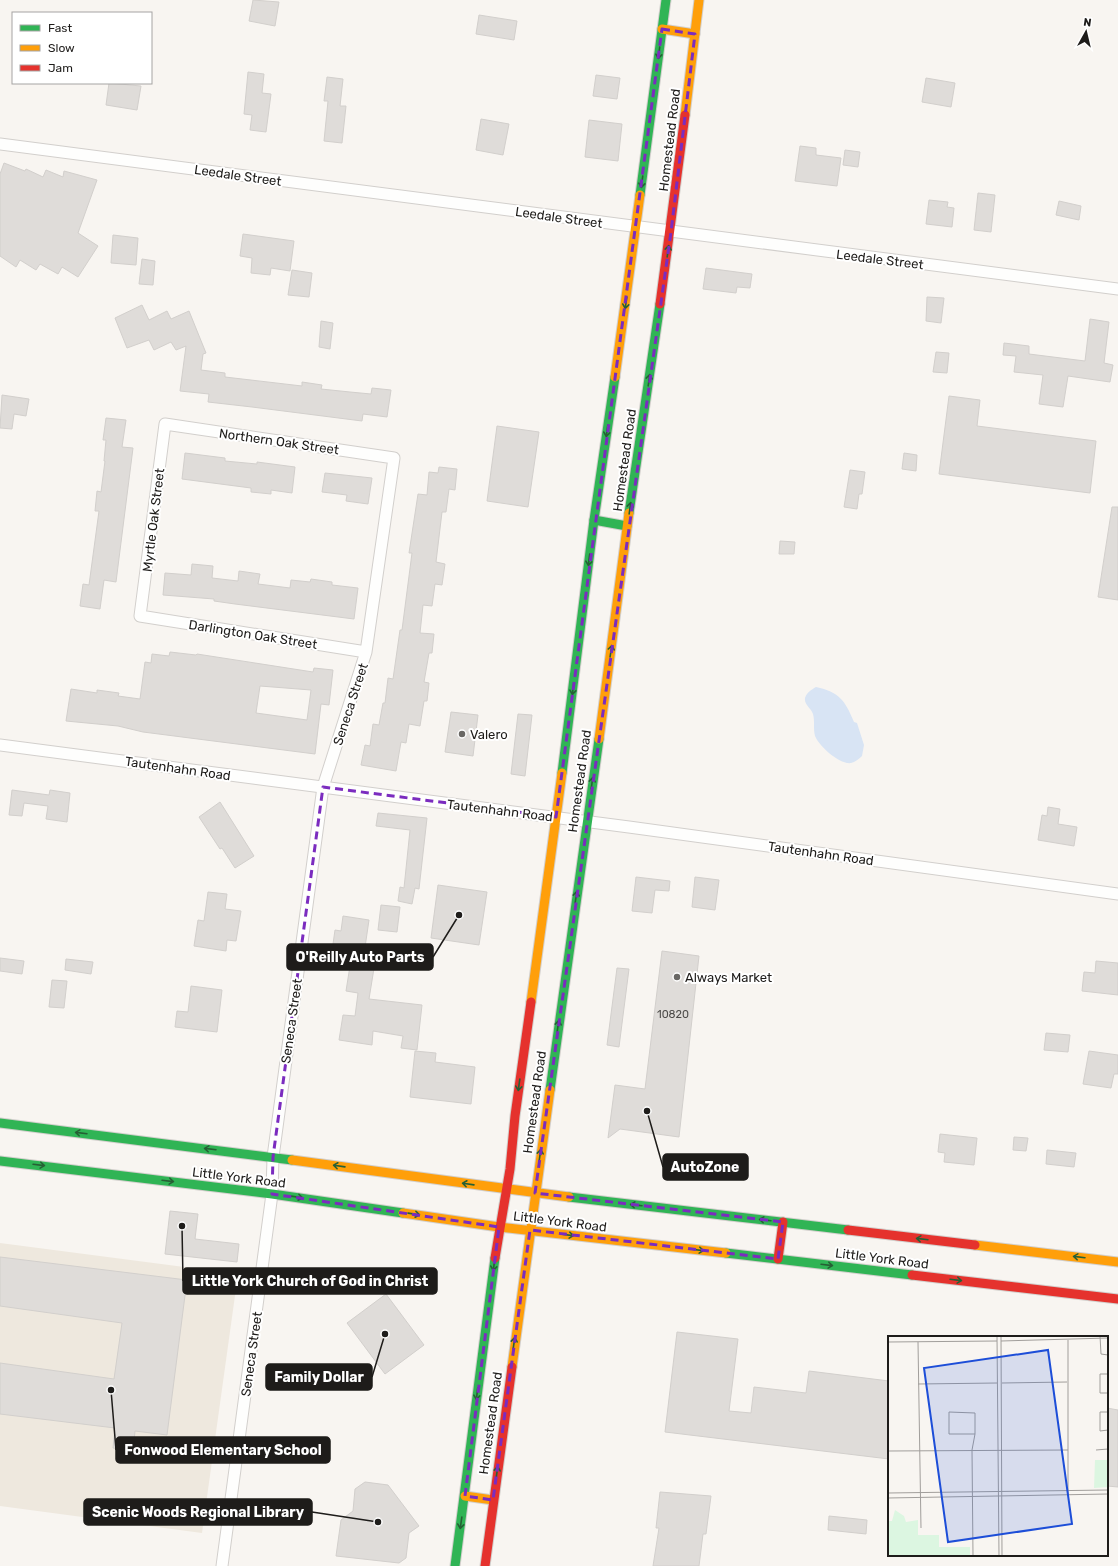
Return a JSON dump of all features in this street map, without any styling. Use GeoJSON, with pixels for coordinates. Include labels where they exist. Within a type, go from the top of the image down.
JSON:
{"type":"FeatureCollection","features":[{"type":"Feature","properties":{"kind":"main road","name":"Homestead Road"},"geometry":{"type":"LineString","coordinates":[[455,1566],[499,1227],[507,1189],[516,1108],[556,817],[594,520],[636,228],[666,0]]}},
{"type":"Feature","properties":{"kind":"main road","name":"Homestead Road"},"geometry":{"type":"LineString","coordinates":[[485,1566],[586,821],[614,634],[627,526],[671,232],[699,0]]}},
{"type":"Feature","properties":{"kind":"main road"},"geometry":{"type":"LineString","coordinates":[[662,29],[695,34]]}},
{"type":"Feature","properties":{"kind":"main road"},"geometry":{"type":"LineString","coordinates":[[594,520],[627,526]]}},
{"type":"Feature","properties":{"kind":"main road","name":"Little York Road"},"geometry":{"type":"LineString","coordinates":[[0,1123],[272,1157],[535,1193],[1118,1262]]}},
{"type":"Feature","properties":{"kind":"main road","name":"Little York Road"},"geometry":{"type":"LineString","coordinates":[[0,1161],[272,1194],[499,1227],[1118,1299]]}},
{"type":"Feature","properties":{"kind":"main road"},"geometry":{"type":"LineString","coordinates":[[778,1259],[783,1222]]}},
{"type":"Feature","properties":{"kind":"main road"},"geometry":{"type":"LineString","coordinates":[[465,1496],[493,1500]]}},
{"type":"Feature","properties":{"kind":"street","name":"Leedale Street"},"geometry":{"type":"LineString","coordinates":[[0,144],[636,228],[1118,289]]}},
{"type":"Feature","properties":{"kind":"street","name":"Northern Oak Street"},"geometry":{"type":"LineString","coordinates":[[165,424],[394,458]]}},
{"type":"Feature","properties":{"kind":"street","name":"Myrtle Oak Street"},"geometry":{"type":"LineString","coordinates":[[140,616],[165,424]]}},
{"type":"Feature","properties":{"kind":"street","name":"Seneca Street"},"geometry":{"type":"LineString","coordinates":[[222,1566],[272,1194],[272,1157],[323,787],[366,652],[394,458]]}},
{"type":"Feature","properties":{"kind":"street","name":"Darlington Oak Street"},"geometry":{"type":"LineString","coordinates":[[140,616],[366,652]]}},
{"type":"Feature","properties":{"kind":"street","name":"Tautenhahn Road"},"geometry":{"type":"LineString","coordinates":[[0,745],[556,817],[1118,894]]}},
{"type":"Feature","properties":{"kind":"highlighted area"},"geometry":{"type":"Polygon","coordinates":[[[662,29],[695,34],[671,232],[535,1193],[783,1222],[778,1259],[530,1230],[493,1500],[465,1496],[499,1227],[272,1194],[273,1157],[323,787],[556,817],[662,29]]]}},
{"type":"Feature","properties":{"kind":"shaded area"},"geometry":{"type":"Polygon","coordinates":[[[0,1243],[238,1274],[202,1533],[0,1506],[0,1243]]]}},
{"type":"Feature","properties":{"kind":"water"},"geometry":{"type":"Polygon","coordinates":[[[816,687],[836,694],[848,708],[854,722],[857,723],[864,745],[862,756],[854,762],[846,763],[841,761],[830,754],[817,740],[814,731],[813,714],[805,700],[808,693],[816,687]]]}},
{"type":"Feature","properties":{"kind":"building"},"geometry":{"type":"Polygon","coordinates":[[[253,0],[279,2],[275,26],[249,21],[253,0]]]}},
{"type":"Feature","properties":{"kind":"building"},"geometry":{"type":"Polygon","coordinates":[[[479,15],[517,21],[514,40],[476,34],[479,15]]]}},
{"type":"Feature","properties":{"kind":"building"},"geometry":{"type":"Polygon","coordinates":[[[248,72],[264,74],[262,93],[271,94],[266,132],[250,130],[252,115],[244,114],[248,72]]]}},
{"type":"Feature","properties":{"kind":"building"},"geometry":{"type":"Polygon","coordinates":[[[596,75],[620,78],[617,99],[593,96],[596,75]]]}},
{"type":"Feature","properties":{"kind":"building"},"geometry":{"type":"Polygon","coordinates":[[[327,77],[343,79],[340,106],[346,106],[342,143],[324,141],[328,101],[324,101],[327,77]]]}},
{"type":"Feature","properties":{"kind":"building"},"geometry":{"type":"Polygon","coordinates":[[[926,78],[955,83],[951,107],[922,102],[926,78]]]}},
{"type":"Feature","properties":{"kind":"building"},"geometry":{"type":"Polygon","coordinates":[[[109,84],[141,86],[137,110],[106,105],[109,84]]]}},
{"type":"Feature","properties":{"kind":"building"},"geometry":{"type":"Polygon","coordinates":[[[481,119],[509,124],[503,155],[476,150],[481,119]]]}},
{"type":"Feature","properties":{"kind":"building"},"geometry":{"type":"Polygon","coordinates":[[[589,120],[622,124],[618,161],[585,157],[589,120]]]}},
{"type":"Feature","properties":{"kind":"building"},"geometry":{"type":"Polygon","coordinates":[[[800,146],[816,148],[816,155],[841,158],[837,186],[795,181],[800,146]]]}},
{"type":"Feature","properties":{"kind":"building"},"geometry":{"type":"Polygon","coordinates":[[[845,150],[860,152],[858,167],[843,165],[845,150]]]}},
{"type":"Feature","properties":{"kind":"building"},"geometry":{"type":"Polygon","coordinates":[[[4,163],[25,171],[26,169],[43,177],[46,170],[63,177],[64,171],[97,180],[78,233],[98,246],[78,277],[62,267],[58,274],[40,264],[36,270],[20,260],[16,267],[0,256],[0,174],[4,163]]]}},
{"type":"Feature","properties":{"kind":"building"},"geometry":{"type":"Polygon","coordinates":[[[978,193],[995,195],[991,232],[974,230],[978,193]]]}},
{"type":"Feature","properties":{"kind":"building"},"geometry":{"type":"Polygon","coordinates":[[[929,200],[948,202],[947,207],[954,208],[952,227],[926,224],[929,200]]]}},
{"type":"Feature","properties":{"kind":"building"},"geometry":{"type":"Polygon","coordinates":[[[1059,201],[1081,206],[1079,220],[1056,215],[1059,201]]]}},
{"type":"Feature","properties":{"kind":"building"},"geometry":{"type":"Polygon","coordinates":[[[243,234],[294,241],[290,271],[271,268],[270,275],[251,273],[252,258],[240,256],[243,234]]]}},
{"type":"Feature","properties":{"kind":"building"},"geometry":{"type":"Polygon","coordinates":[[[113,235],[138,238],[136,265],[111,263],[113,235]]]}},
{"type":"Feature","properties":{"kind":"building"},"geometry":{"type":"Polygon","coordinates":[[[142,259],[155,261],[153,285],[139,284],[142,259]]]}},
{"type":"Feature","properties":{"kind":"building"},"geometry":{"type":"Polygon","coordinates":[[[706,268],[752,274],[750,288],[737,287],[736,293],[703,289],[706,268]]]}},
{"type":"Feature","properties":{"kind":"building"},"geometry":{"type":"Polygon","coordinates":[[[292,270],[312,273],[309,297],[288,295],[292,270]]]}},
{"type":"Feature","properties":{"kind":"building"},"geometry":{"type":"Polygon","coordinates":[[[927,297],[944,298],[941,323],[926,321],[927,297]]]}},
{"type":"Feature","properties":{"kind":"building"},"geometry":{"type":"Polygon","coordinates":[[[142,305],[149,320],[167,311],[171,319],[189,311],[206,353],[203,354],[201,370],[225,373],[225,377],[302,386],[302,382],[322,385],[321,389],[371,394],[372,388],[391,390],[387,417],[363,414],[362,421],[208,402],[209,394],[180,391],[186,346],[176,350],[171,342],[154,350],[149,340],[127,348],[115,318],[142,305]]]}},
{"type":"Feature","properties":{"kind":"building"},"geometry":{"type":"Polygon","coordinates":[[[1090,319],[1109,322],[1104,363],[1113,365],[1110,382],[1068,376],[1063,407],[1039,404],[1043,375],[1014,372],[1016,356],[1003,355],[1004,343],[1029,346],[1029,354],[1085,361],[1090,319]]]}},
{"type":"Feature","properties":{"kind":"building"},"geometry":{"type":"Polygon","coordinates":[[[321,321],[333,323],[330,349],[319,347],[321,321]]]}},
{"type":"Feature","properties":{"kind":"building"},"geometry":{"type":"Polygon","coordinates":[[[936,352],[949,353],[947,373],[933,372],[936,352]]]}},
{"type":"Feature","properties":{"kind":"building"},"geometry":{"type":"Polygon","coordinates":[[[2,395],[29,399],[26,416],[14,414],[12,429],[0,428],[2,395]]]}},
{"type":"Feature","properties":{"kind":"building"},"geometry":{"type":"Polygon","coordinates":[[[949,396],[980,400],[977,426],[1096,441],[1090,493],[939,474],[949,396]]]}},
{"type":"Feature","properties":{"kind":"building"},"geometry":{"type":"Polygon","coordinates":[[[106,418],[126,420],[122,447],[133,448],[116,582],[104,580],[100,609],[80,606],[83,584],[89,585],[99,511],[95,511],[97,491],[101,492],[105,461],[106,440],[103,440],[106,418]]]}},
{"type":"Feature","properties":{"kind":"building"},"geometry":{"type":"Polygon","coordinates":[[[497,426],[539,432],[528,507],[487,501],[497,426]]]}},
{"type":"Feature","properties":{"kind":"building"},"geometry":{"type":"Polygon","coordinates":[[[185,453],[225,458],[225,461],[257,464],[257,462],[295,467],[292,493],[271,490],[271,494],[251,492],[251,488],[182,479],[185,453]]]}},
{"type":"Feature","properties":{"kind":"building"},"geometry":{"type":"Polygon","coordinates":[[[904,453],[917,455],[916,471],[902,469],[904,453]]]}},
{"type":"Feature","properties":{"kind":"building"},"geometry":{"type":"Polygon","coordinates":[[[439,467],[457,469],[455,490],[449,489],[446,512],[442,512],[436,562],[445,564],[442,585],[435,584],[432,606],[423,605],[420,633],[434,634],[432,653],[429,653],[424,682],[429,683],[427,701],[424,701],[420,726],[409,724],[406,743],[401,742],[396,771],[361,765],[365,745],[370,746],[373,724],[379,725],[383,703],[385,703],[388,678],[393,679],[400,630],[402,630],[412,553],[409,553],[418,494],[427,495],[429,472],[438,473],[439,467]]]}},
{"type":"Feature","properties":{"kind":"building"},"geometry":{"type":"Polygon","coordinates":[[[850,470],[865,472],[862,494],[859,494],[857,509],[844,507],[850,470]]]}},
{"type":"Feature","properties":{"kind":"building"},"geometry":{"type":"Polygon","coordinates":[[[325,473],[372,478],[368,504],[346,501],[347,495],[322,492],[325,473]]]}},
{"type":"Feature","properties":{"kind":"building"},"geometry":{"type":"Polygon","coordinates":[[[1112,507],[1118,507],[1118,600],[1098,597],[1112,507]]]}},
{"type":"Feature","properties":{"kind":"building"},"geometry":{"type":"Polygon","coordinates":[[[780,541],[795,542],[794,554],[779,554],[780,541]]]}},
{"type":"Feature","properties":{"kind":"building"},"geometry":{"type":"Polygon","coordinates":[[[192,564],[213,566],[212,578],[238,581],[239,571],[260,574],[258,584],[290,588],[291,580],[310,582],[311,579],[332,582],[332,585],[358,588],[354,619],[214,601],[214,599],[163,595],[165,573],[191,575],[192,564]]]}},
{"type":"Feature","properties":{"kind":"building"},"geometry":{"type":"Polygon","coordinates":[[[170,652],[197,654],[313,672],[314,668],[333,670],[329,705],[321,704],[315,754],[143,732],[118,726],[66,721],[71,689],[97,693],[97,690],[119,693],[118,696],[140,699],[145,662],[151,663],[152,654],[169,656],[170,652]],[[260,686],[256,713],[307,720],[311,690],[260,686]]]}},
{"type":"Feature","properties":{"kind":"building","name":"Valero"},"geometry":{"type":"Polygon","coordinates":[[[451,712],[478,715],[473,756],[445,752],[451,712]]]}},
{"type":"Feature","properties":{"kind":"building","name":"Valero"},"geometry":{"type":"Polygon","coordinates":[[[518,714],[532,715],[525,776],[511,774],[518,714]]]}},
{"type":"Feature","properties":{"kind":"building"},"geometry":{"type":"Polygon","coordinates":[[[12,790],[49,795],[50,790],[70,793],[67,822],[46,819],[48,806],[24,803],[22,816],[9,815],[12,790]]]}},
{"type":"Feature","properties":{"kind":"building"},"geometry":{"type":"Polygon","coordinates":[[[220,802],[254,856],[235,868],[222,848],[220,849],[199,817],[220,802]]]}},
{"type":"Feature","properties":{"kind":"building"},"geometry":{"type":"Polygon","coordinates":[[[1048,807],[1060,809],[1058,824],[1077,827],[1074,846],[1038,840],[1042,815],[1047,816],[1048,807]]]}},
{"type":"Feature","properties":{"kind":"building"},"geometry":{"type":"Polygon","coordinates":[[[378,813],[427,818],[419,889],[415,888],[412,904],[398,901],[400,887],[404,888],[410,830],[376,826],[378,813]]]}},
{"type":"Feature","properties":{"kind":"building"},"geometry":{"type":"Polygon","coordinates":[[[636,877],[670,881],[669,891],[655,890],[652,913],[632,911],[636,877]]]}},
{"type":"Feature","properties":{"kind":"building"},"geometry":{"type":"Polygon","coordinates":[[[695,877],[719,880],[715,910],[692,907],[695,877]]]}},
{"type":"Feature","properties":{"kind":"building"},"geometry":{"type":"Polygon","coordinates":[[[438,885],[487,892],[479,945],[431,938],[438,885]]]}},
{"type":"Feature","properties":{"kind":"building"},"geometry":{"type":"Polygon","coordinates":[[[208,892],[227,894],[225,909],[241,911],[236,941],[227,940],[226,951],[194,946],[198,920],[204,921],[208,892]]]}},
{"type":"Feature","properties":{"kind":"building"},"geometry":{"type":"Polygon","coordinates":[[[381,905],[400,907],[397,932],[378,930],[381,905]]]}},
{"type":"Feature","properties":{"kind":"building"},"geometry":{"type":"Polygon","coordinates":[[[343,916],[369,920],[364,954],[376,956],[369,999],[422,1005],[417,1050],[401,1048],[403,1036],[373,1031],[372,1045],[339,1040],[343,1015],[355,1016],[358,993],[346,991],[353,947],[333,944],[335,930],[341,931],[343,916]]]}},
{"type":"Feature","properties":{"kind":"building"},"geometry":{"type":"Polygon","coordinates":[[[662,951],[699,956],[679,1137],[620,1129],[608,1138],[615,1085],[645,1089],[662,951]]]}},
{"type":"Feature","properties":{"kind":"building"},"geometry":{"type":"Polygon","coordinates":[[[0,958],[24,961],[22,974],[0,971],[0,958]]]}},
{"type":"Feature","properties":{"kind":"building"},"geometry":{"type":"Polygon","coordinates":[[[66,959],[93,962],[91,974],[65,970],[66,959]]]}},
{"type":"Feature","properties":{"kind":"building"},"geometry":{"type":"Polygon","coordinates":[[[1096,961],[1118,963],[1118,995],[1082,991],[1084,972],[1095,973],[1096,961]]]}},
{"type":"Feature","properties":{"kind":"building"},"geometry":{"type":"Polygon","coordinates":[[[617,968],[629,969],[619,1047],[607,1045],[617,968]]]}},
{"type":"Feature","properties":{"kind":"building"},"geometry":{"type":"Polygon","coordinates":[[[52,980],[67,981],[64,1008],[49,1007],[52,980]]]}},
{"type":"Feature","properties":{"kind":"building"},"geometry":{"type":"Polygon","coordinates":[[[191,986],[222,990],[217,1032],[175,1027],[177,1011],[188,1012],[191,986]]]}},
{"type":"Feature","properties":{"kind":"building"},"geometry":{"type":"Polygon","coordinates":[[[1046,1033],[1070,1035],[1068,1052],[1044,1050],[1046,1033]]]}},
{"type":"Feature","properties":{"kind":"building"},"geometry":{"type":"Polygon","coordinates":[[[415,1051],[436,1053],[435,1062],[475,1067],[471,1104],[410,1097],[415,1051]]]}},
{"type":"Feature","properties":{"kind":"building"},"geometry":{"type":"Polygon","coordinates":[[[1089,1051],[1118,1055],[1118,1074],[1114,1074],[1111,1088],[1083,1084],[1089,1051]]]}},
{"type":"Feature","properties":{"kind":"building"},"geometry":{"type":"Polygon","coordinates":[[[940,1134],[977,1138],[974,1165],[944,1162],[945,1153],[938,1152],[940,1134]]]}},
{"type":"Feature","properties":{"kind":"building"},"geometry":{"type":"Polygon","coordinates":[[[1014,1137],[1028,1138],[1026,1151],[1013,1150],[1014,1137]]]}},
{"type":"Feature","properties":{"kind":"building"},"geometry":{"type":"Polygon","coordinates":[[[1047,1150],[1076,1153],[1074,1167],[1046,1164],[1047,1150]]]}},
{"type":"Feature","properties":{"kind":"building"},"geometry":{"type":"Polygon","coordinates":[[[170,1211],[198,1214],[195,1239],[239,1244],[237,1262],[165,1254],[170,1211]]]}},
{"type":"Feature","properties":{"kind":"building"},"geometry":{"type":"Polygon","coordinates":[[[0,1257],[187,1280],[167,1435],[135,1431],[133,1451],[113,1448],[115,1428],[0,1414],[0,1363],[114,1379],[122,1323],[0,1306],[0,1257]]]}},
{"type":"Feature","properties":{"kind":"building"},"geometry":{"type":"Polygon","coordinates":[[[386,1294],[424,1345],[385,1374],[347,1323],[386,1294]]]}},
{"type":"Feature","properties":{"kind":"building"},"geometry":{"type":"Polygon","coordinates":[[[677,1332],[738,1339],[729,1411],[751,1413],[754,1387],[806,1393],[809,1371],[888,1381],[888,1459],[665,1432],[677,1332]]]}},
{"type":"Feature","properties":{"kind":"building"},"geometry":{"type":"Polygon","coordinates":[[[1108,1408],[1118,1410],[1118,1487],[1108,1486],[1108,1408]]]}},
{"type":"Feature","properties":{"kind":"building"},"geometry":{"type":"Polygon","coordinates":[[[365,1482],[388,1485],[419,1526],[409,1533],[406,1558],[399,1563],[336,1556],[341,1520],[353,1511],[355,1489],[365,1482]]]}},
{"type":"Feature","properties":{"kind":"building"},"geometry":{"type":"Polygon","coordinates":[[[660,1492],[711,1496],[706,1534],[703,1534],[699,1566],[653,1566],[659,1528],[656,1528],[660,1492]]]}},
{"type":"Feature","properties":{"kind":"building"},"geometry":{"type":"Polygon","coordinates":[[[829,1516],[867,1520],[866,1534],[828,1530],[829,1516]]]}},
{"type":"Feature","properties":{"kind":"traffic: fast"},"geometry":{"type":"LineString","coordinates":[[640,195],[666,0]]}},
{"type":"Feature","properties":{"kind":"traffic: fast"},"geometry":{"type":"LineString","coordinates":[[629,513],[660,304]]}},
{"type":"Feature","properties":{"kind":"traffic: fast"},"geometry":{"type":"LineString","coordinates":[[562,773],[594,520],[615,377]]}},
{"type":"Feature","properties":{"kind":"traffic: fast"},"geometry":{"type":"LineString","coordinates":[[594,520],[627,526]]}},
{"type":"Feature","properties":{"kind":"traffic: fast"},"geometry":{"type":"LineString","coordinates":[[550,1090],[599,739]]}},
{"type":"Feature","properties":{"kind":"traffic: fast"},"geometry":{"type":"LineString","coordinates":[[0,1123],[292,1160]]}},
{"type":"Feature","properties":{"kind":"traffic: fast"},"geometry":{"type":"LineString","coordinates":[[0,1161],[272,1194],[403,1213]]}},
{"type":"Feature","properties":{"kind":"traffic: fast"},"geometry":{"type":"LineString","coordinates":[[569,1197],[848,1230]]}},
{"type":"Feature","properties":{"kind":"traffic: fast"},"geometry":{"type":"LineString","coordinates":[[726,1253],[912,1275]]}},
{"type":"Feature","properties":{"kind":"traffic: fast"},"geometry":{"type":"LineString","coordinates":[[455,1566],[495,1258]]}},
{"type":"Feature","properties":{"kind":"traffic: slow"},"geometry":{"type":"LineString","coordinates":[[685,115],[699,0]]}},
{"type":"Feature","properties":{"kind":"traffic: slow"},"geometry":{"type":"LineString","coordinates":[[662,29],[695,34]]}},
{"type":"Feature","properties":{"kind":"traffic: slow"},"geometry":{"type":"LineString","coordinates":[[615,377],[640,195]]}},
{"type":"Feature","properties":{"kind":"traffic: slow"},"geometry":{"type":"LineString","coordinates":[[599,739],[629,513]]}},
{"type":"Feature","properties":{"kind":"traffic: slow"},"geometry":{"type":"LineString","coordinates":[[531,1002],[562,773]]}},
{"type":"Feature","properties":{"kind":"traffic: slow"},"geometry":{"type":"LineString","coordinates":[[512,1367],[550,1090]]}},
{"type":"Feature","properties":{"kind":"traffic: slow"},"geometry":{"type":"LineString","coordinates":[[292,1160],[569,1197]]}},
{"type":"Feature","properties":{"kind":"traffic: slow"},"geometry":{"type":"LineString","coordinates":[[403,1213],[499,1227],[726,1253]]}},
{"type":"Feature","properties":{"kind":"traffic: slow"},"geometry":{"type":"LineString","coordinates":[[975,1245],[1118,1262]]}},
{"type":"Feature","properties":{"kind":"traffic: slow"},"geometry":{"type":"LineString","coordinates":[[465,1496],[493,1500]]}},
{"type":"Feature","properties":{"kind":"traffic: jam"},"geometry":{"type":"LineString","coordinates":[[660,304],[685,115]]}},
{"type":"Feature","properties":{"kind":"traffic: jam"},"geometry":{"type":"LineString","coordinates":[[495,1258],[510,1169],[515,1116],[531,1002]]}},
{"type":"Feature","properties":{"kind":"traffic: jam"},"geometry":{"type":"LineString","coordinates":[[778,1259],[783,1222]]}},
{"type":"Feature","properties":{"kind":"traffic: jam"},"geometry":{"type":"LineString","coordinates":[[848,1230],[975,1245]]}},
{"type":"Feature","properties":{"kind":"traffic: jam"},"geometry":{"type":"LineString","coordinates":[[912,1275],[1118,1299]]}},
{"type":"Feature","properties":{"kind":"traffic: jam"},"geometry":{"type":"LineString","coordinates":[[485,1566],[512,1367]]}},
{"type":"Feature","properties":{"kind":"place","name":"Valero"},"geometry":{"type":"Point","coordinates":[462,734]}},
{"type":"Feature","properties":{"kind":"place","name":"O'Reilly Auto Parts"},"geometry":{"type":"Point","coordinates":[459,915]}},
{"type":"Feature","properties":{"kind":"place","name":"Always Market"},"geometry":{"type":"Point","coordinates":[677,977]}},
{"type":"Feature","properties":{"kind":"place","name":"AutoZone"},"geometry":{"type":"Point","coordinates":[647,1111]}},
{"type":"Feature","properties":{"kind":"place","name":"Little York Church of God in Christ"},"geometry":{"type":"Point","coordinates":[182,1226]}},
{"type":"Feature","properties":{"kind":"place","name":"Family Dollar"},"geometry":{"type":"Point","coordinates":[385,1334]}},
{"type":"Feature","properties":{"kind":"place","name":"Fonwood Elementary School"},"geometry":{"type":"Point","coordinates":[111,1390]}},
{"type":"Feature","properties":{"kind":"place","name":"Scenic Woods Regional Library"},"geometry":{"type":"Point","coordinates":[378,1522]}}]}
